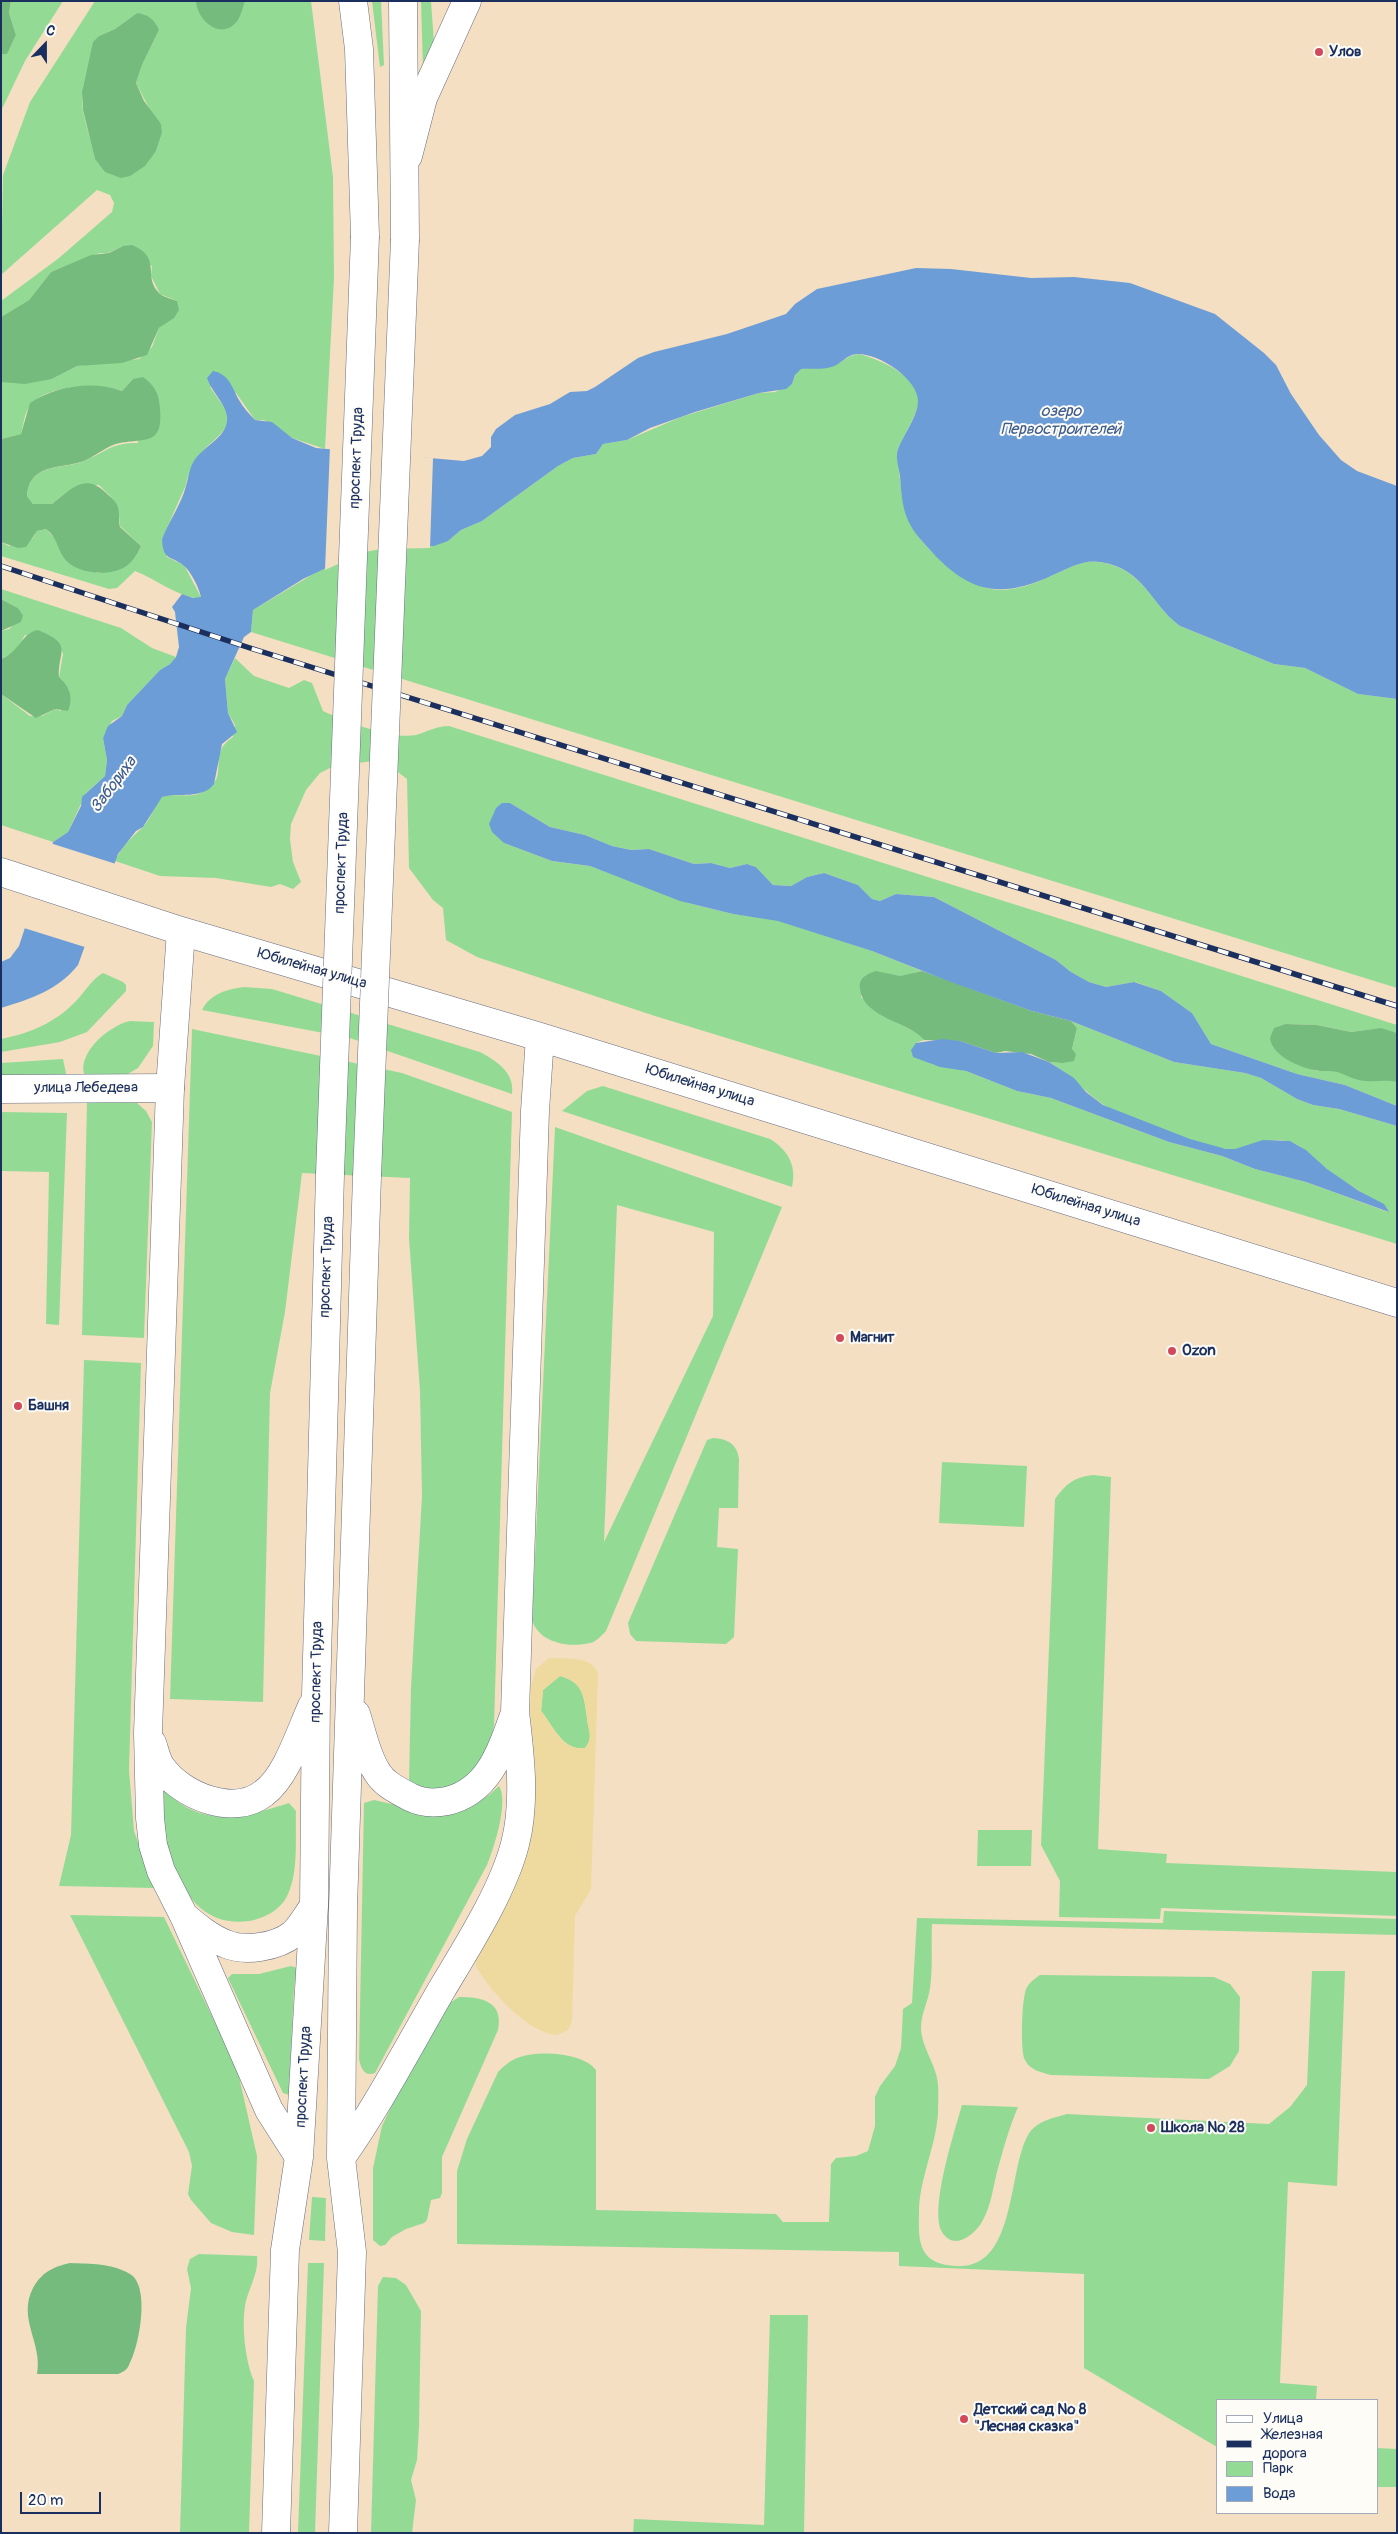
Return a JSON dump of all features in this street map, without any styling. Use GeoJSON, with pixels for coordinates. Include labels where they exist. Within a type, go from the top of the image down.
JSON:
{"type":"FeatureCollection","features":[{"type":"Feature","properties":{"kind":"main road","name":"проспект Труда"},"geometry":{"type":"LineString","coordinates":[[276,2533],[285,2250],[299,2157],[314,1906],[316,1696],[330,1174],[365,236],[360,49],[353,1]]}},
{"type":"Feature","properties":{"kind":"main road"},"geometry":{"type":"LineString","coordinates":[[343,2533],[352,2252],[341,2158],[343,1907],[367,1176],[405,239],[403,1]]}},
{"type":"Feature","properties":{"kind":"main road"},"geometry":{"type":"LineString","coordinates":[[405,170],[423,98],[467,1]]}},
{"type":"Feature","properties":{"kind":"main road","name":"Юбилейная улица"},"geometry":{"type":"LineString","coordinates":[[5,873],[181,931],[540,1037],[1397,1303]]}},
{"type":"Feature","properties":{"kind":"main road"},"geometry":{"type":"LineString","coordinates":[[181,931],[170,1088],[148,1733],[153,1845],[161,1871],[184,1916],[268,2110],[299,2157],[341,2158]]}},
{"type":"Feature","properties":{"kind":"main road"},"geometry":{"type":"LineString","coordinates":[[341,2158],[370,2117],[461,1956],[505,1872],[515,1844],[519,1821],[520,1754],[515,1712],[535,1110],[540,1037]]}},
{"type":"Feature","properties":{"kind":"main road","name":"улица Лебедева"},"geometry":{"type":"LineString","coordinates":[[1,1089],[170,1088]]}},
{"type":"Feature","properties":{"kind":"main road"},"geometry":{"type":"LineString","coordinates":[[148,1733],[161,1767],[181,1788],[201,1797],[223,1802],[245,1802],[264,1794],[279,1777],[316,1696]]}},
{"type":"Feature","properties":{"kind":"main road"},"geometry":{"type":"LineString","coordinates":[[350,1696],[377,1772],[391,1787],[419,1802],[436,1804],[467,1793],[488,1774],[501,1753],[515,1712]]}},
{"type":"Feature","properties":{"kind":"main road"},"geometry":{"type":"LineString","coordinates":[[184,1916],[211,1937],[228,1945],[257,1948],[280,1941],[291,1935],[314,1906]]}},
{"type":"Feature","properties":{"kind":"green space"},"geometry":{"type":"Polygon","coordinates":[[[1,1],[11,1],[9,13],[16,35],[7,54],[1,54],[1,1]]]}},
{"type":"Feature","properties":{"kind":"green space"},"geometry":{"type":"Polygon","coordinates":[[[11,1],[63,1],[25,61],[1,111],[1,54],[7,53],[16,35],[9,13],[11,1]]]}},
{"type":"Feature","properties":{"kind":"green space"},"geometry":{"type":"Polygon","coordinates":[[[95,1],[311,1],[333,177],[334,278],[325,449],[292,438],[264,420],[255,420],[236,393],[210,387],[226,411],[226,425],[220,435],[194,462],[162,539],[167,557],[184,565],[201,597],[199,599],[174,591],[135,571],[117,588],[109,589],[1,556],[1,542],[9,546],[32,539],[37,531],[46,529],[58,542],[97,573],[124,567],[133,560],[141,546],[120,526],[118,507],[99,485],[72,488],[52,504],[33,504],[27,496],[29,485],[34,477],[41,472],[84,461],[121,444],[138,443],[133,379],[122,391],[112,388],[85,386],[56,390],[43,395],[33,402],[27,411],[21,434],[1,439],[1,382],[52,379],[77,366],[139,359],[152,347],[159,328],[173,318],[177,301],[160,294],[151,276],[152,266],[123,246],[51,272],[29,300],[1,317],[1,301],[59,258],[112,212],[114,203],[110,195],[97,190],[1,275],[3,175],[30,102],[95,1]],[[137,13],[115,29],[99,36],[86,73],[82,102],[95,159],[156,151],[162,133],[136,83],[142,65],[159,30],[137,13]]]}},
{"type":"Feature","properties":{"kind":"green space"},"geometry":{"type":"Polygon","coordinates":[[[196,1],[245,1],[238,20],[232,26],[218,29],[211,26],[201,16],[196,1]]]}},
{"type":"Feature","properties":{"kind":"green space"},"geometry":{"type":"Polygon","coordinates":[[[372,1],[381,1],[384,65],[380,67],[372,1]]]}},
{"type":"Feature","properties":{"kind":"green space"},"geometry":{"type":"Polygon","coordinates":[[[421,1],[431,1],[434,43],[423,69],[421,1]]]}},
{"type":"Feature","properties":{"kind":"green space"},"geometry":{"type":"Polygon","coordinates":[[[137,13],[151,18],[159,30],[142,65],[136,83],[144,101],[161,124],[162,133],[156,151],[145,166],[130,176],[121,178],[105,172],[95,159],[83,110],[82,92],[93,42],[99,36],[115,29],[137,13]]]}},
{"type":"Feature","properties":{"kind":"green space"},"geometry":{"type":"Polygon","coordinates":[[[132,245],[141,250],[150,261],[154,287],[165,297],[177,301],[179,310],[174,318],[159,328],[147,355],[122,363],[77,366],[52,379],[25,384],[1,382],[1,317],[29,300],[51,272],[91,255],[109,253],[123,246],[132,245]]]}},
{"type":"Feature","properties":{"kind":"green space"},"geometry":{"type":"Polygon","coordinates":[[[859,354],[888,365],[907,378],[914,386],[918,395],[918,405],[897,452],[904,508],[915,532],[925,545],[962,577],[975,584],[999,590],[1038,582],[1081,563],[1093,561],[1114,566],[1137,579],[1180,626],[1274,664],[1305,668],[1358,694],[1397,699],[1397,988],[251,632],[253,610],[325,567],[364,550],[448,541],[461,530],[482,521],[558,466],[573,458],[596,454],[603,444],[627,440],[681,417],[759,393],[775,392],[792,384],[795,375],[800,369],[833,366],[859,354]]]}},
{"type":"Feature","properties":{"kind":"green space"},"geometry":{"type":"Polygon","coordinates":[[[143,377],[156,390],[159,399],[160,421],[156,435],[145,440],[116,444],[86,460],[41,472],[34,477],[29,485],[27,496],[33,504],[52,504],[77,486],[90,484],[97,486],[113,499],[117,505],[120,527],[141,546],[133,561],[125,567],[110,572],[84,571],[76,568],[64,558],[55,539],[46,529],[37,531],[26,547],[18,548],[1,542],[1,439],[21,434],[30,403],[51,392],[87,385],[122,391],[133,379],[143,377]]]}},
{"type":"Feature","properties":{"kind":"green space"},"geometry":{"type":"Polygon","coordinates":[[[1,589],[121,628],[152,648],[176,657],[170,664],[160,670],[127,705],[122,716],[112,721],[103,738],[107,760],[105,776],[86,793],[68,832],[53,842],[1,825],[1,694],[30,716],[42,716],[55,709],[61,711],[63,681],[59,677],[63,654],[57,641],[25,635],[14,653],[1,659],[1,631],[9,629],[23,615],[18,608],[1,599],[1,589]]]}},
{"type":"Feature","properties":{"kind":"green space"},"geometry":{"type":"Polygon","coordinates":[[[1,599],[18,608],[23,615],[21,622],[1,631],[1,599]]]}},
{"type":"Feature","properties":{"kind":"green space"},"geometry":{"type":"Polygon","coordinates":[[[38,630],[49,635],[60,644],[62,649],[59,677],[70,692],[71,701],[68,711],[55,709],[36,718],[1,694],[1,659],[12,652],[28,635],[38,630]]]}},
{"type":"Feature","properties":{"kind":"green space"},"geometry":{"type":"Polygon","coordinates":[[[235,658],[254,676],[289,688],[304,680],[312,683],[323,711],[368,729],[406,736],[449,726],[1397,1025],[1397,1033],[1375,1029],[1351,1032],[1317,1025],[1286,1024],[1279,1053],[1289,1060],[1317,1071],[1335,1071],[1365,1081],[1390,1080],[1397,1082],[1397,1106],[1345,1085],[1297,1074],[1211,1044],[1192,1013],[1161,991],[1135,982],[1106,987],[1089,982],[1071,972],[1056,960],[934,897],[896,894],[880,901],[872,899],[858,885],[824,873],[807,877],[791,886],[773,885],[756,867],[747,864],[730,868],[711,863],[694,864],[649,849],[631,850],[612,846],[585,835],[550,827],[510,803],[504,843],[552,861],[590,866],[688,903],[733,914],[778,920],[872,951],[922,971],[901,976],[875,973],[865,976],[861,997],[880,1014],[919,1034],[924,1040],[916,1043],[931,1064],[966,1071],[1017,1091],[1051,1098],[1169,1142],[1222,1156],[1255,1169],[1306,1182],[1388,1212],[1379,1203],[1335,1175],[1295,1144],[1282,1140],[1227,1149],[1190,1140],[1114,1111],[1049,1062],[1062,1063],[1072,1049],[1077,1028],[1071,1021],[1174,1062],[1245,1073],[1261,1078],[1297,1099],[1313,1105],[1339,1109],[1397,1126],[1397,1244],[655,1016],[477,957],[446,940],[443,908],[433,900],[409,868],[407,779],[390,766],[373,761],[334,766],[320,773],[306,790],[291,824],[290,839],[293,862],[301,882],[293,889],[280,884],[271,887],[216,878],[160,876],[115,861],[131,838],[146,824],[162,797],[201,793],[211,787],[216,780],[220,752],[233,737],[235,725],[228,713],[225,679],[235,658]]]}},
{"type":"Feature","properties":{"kind":"green space"},"geometry":{"type":"Polygon","coordinates":[[[876,971],[900,976],[922,971],[1032,1011],[1071,1021],[1077,1028],[1072,1049],[1076,1054],[1074,1061],[1062,1063],[1049,1062],[1031,1054],[1005,1051],[996,1053],[960,1041],[924,1040],[909,1029],[869,1007],[863,999],[860,982],[866,975],[876,971]]]}},
{"type":"Feature","properties":{"kind":"green space"},"geometry":{"type":"Polygon","coordinates":[[[103,973],[123,982],[126,985],[126,991],[87,1032],[60,1042],[1,1052],[1,1039],[22,1034],[51,1021],[68,1009],[95,979],[103,973]]]}},
{"type":"Feature","properties":{"kind":"green space"},"geometry":{"type":"Polygon","coordinates":[[[244,987],[272,989],[480,1052],[504,1068],[511,1080],[512,1094],[350,1038],[202,1010],[205,1004],[214,996],[231,989],[244,987]]]}},
{"type":"Feature","properties":{"kind":"green space"},"geometry":{"type":"Polygon","coordinates":[[[130,1021],[154,1022],[153,1046],[138,1068],[126,1075],[84,1074],[83,1066],[86,1057],[97,1041],[114,1028],[130,1021]]]}},
{"type":"Feature","properties":{"kind":"green space"},"geometry":{"type":"Polygon","coordinates":[[[1286,1024],[1317,1025],[1351,1032],[1381,1028],[1397,1033],[1397,1082],[1362,1081],[1337,1072],[1314,1070],[1287,1060],[1276,1050],[1270,1038],[1274,1028],[1286,1024]]]}},
{"type":"Feature","properties":{"kind":"green space"},"geometry":{"type":"Polygon","coordinates":[[[192,1029],[402,1073],[512,1112],[494,1726],[489,1748],[464,1783],[429,1794],[409,1781],[411,1688],[422,1496],[420,1391],[409,1238],[410,1178],[302,1173],[285,1312],[270,1393],[263,1702],[170,1699],[192,1029]]]}},
{"type":"Feature","properties":{"kind":"green space"},"geometry":{"type":"Polygon","coordinates":[[[63,1059],[68,1083],[1,1088],[1,1063],[63,1059]]]}},
{"type":"Feature","properties":{"kind":"green space"},"geometry":{"type":"Polygon","coordinates":[[[603,1086],[770,1139],[782,1148],[790,1159],[793,1172],[792,1187],[562,1111],[587,1091],[603,1086]]]}},
{"type":"Feature","properties":{"kind":"green space"},"geometry":{"type":"Polygon","coordinates":[[[87,1101],[137,1103],[146,1111],[152,1122],[144,1338],[82,1335],[87,1101]]]}},
{"type":"Feature","properties":{"kind":"green space"},"geometry":{"type":"Polygon","coordinates":[[[1,1112],[67,1113],[59,1325],[46,1324],[49,1172],[1,1171],[1,1112]]]}},
{"type":"Feature","properties":{"kind":"green space"},"geometry":{"type":"Polygon","coordinates":[[[555,1127],[782,1207],[606,1631],[592,1642],[573,1645],[564,1644],[548,1639],[541,1634],[532,1620],[555,1127]],[[617,1205],[604,1542],[713,1316],[714,1232],[617,1205]]]}},
{"type":"Feature","properties":{"kind":"green space"},"geometry":{"type":"Polygon","coordinates":[[[84,1360],[141,1363],[129,1770],[134,1831],[155,1888],[59,1886],[71,1835],[84,1360]]]}},
{"type":"Feature","properties":{"kind":"green space"},"geometry":{"type":"Polygon","coordinates":[[[713,1438],[731,1443],[739,1459],[738,1508],[719,1508],[717,1547],[738,1549],[734,1637],[726,1644],[636,1641],[630,1634],[628,1623],[707,1440],[713,1438]]]}},
{"type":"Feature","properties":{"kind":"green space"},"geometry":{"type":"Polygon","coordinates":[[[942,1462],[1027,1466],[1024,1527],[939,1523],[942,1462]]]}},
{"type":"Feature","properties":{"kind":"green space"},"geometry":{"type":"Polygon","coordinates":[[[1093,1475],[1111,1477],[1098,1849],[1167,1854],[1166,1863],[1397,1872],[1397,1916],[1161,1908],[1160,1919],[1059,1917],[1060,1881],[1041,1845],[1055,1499],[1071,1482],[1081,1477],[1093,1475]]]}},
{"type":"Feature","properties":{"kind":"green space"},"geometry":{"type":"Polygon","coordinates":[[[560,1676],[574,1682],[581,1692],[590,1734],[585,1748],[577,1748],[564,1741],[541,1711],[543,1690],[560,1676]]]}},
{"type":"Feature","properties":{"kind":"green space"},"geometry":{"type":"Polygon","coordinates":[[[499,1786],[502,1793],[501,1814],[497,1837],[487,1865],[375,2073],[368,2074],[362,2068],[359,2059],[364,1803],[374,1800],[396,1805],[477,1800],[489,1795],[499,1786]]]}},
{"type":"Feature","properties":{"kind":"green space"},"geometry":{"type":"Polygon","coordinates":[[[164,1790],[194,1811],[224,1817],[255,1813],[289,1803],[296,1811],[294,1875],[285,1900],[277,1909],[255,1920],[225,1920],[206,1912],[191,1898],[179,1879],[170,1857],[161,1812],[160,1791],[164,1790]]]}},
{"type":"Feature","properties":{"kind":"green space"},"geometry":{"type":"Polygon","coordinates":[[[978,1830],[1032,1830],[1031,1866],[977,1866],[978,1830]]]}},
{"type":"Feature","properties":{"kind":"green space"},"geometry":{"type":"Polygon","coordinates":[[[1164,1911],[1397,1919],[1397,1935],[932,1924],[931,1980],[922,2018],[921,2034],[937,2076],[938,2113],[937,2126],[920,2200],[919,2232],[923,2250],[934,2261],[956,2266],[978,2262],[991,2250],[1001,2234],[1022,2151],[1028,2135],[1035,2126],[1056,2117],[1067,2114],[1269,2124],[1290,2107],[1307,2085],[1312,1971],[1345,1971],[1337,2186],[1288,2182],[1280,2383],[1317,2386],[1316,2399],[1216,2399],[1216,2446],[1084,2368],[1084,2274],[899,2266],[899,2252],[457,2244],[457,2171],[467,2139],[498,2072],[513,2060],[528,2055],[561,2054],[582,2060],[596,2070],[596,2210],[776,2214],[783,2222],[829,2222],[831,2164],[836,2158],[856,2156],[868,2151],[875,2126],[875,2097],[880,2086],[895,2066],[901,2048],[903,2009],[912,2003],[917,1918],[1163,1923],[1164,1911]]]}},
{"type":"Feature","properties":{"kind":"green space"},"geometry":{"type":"Polygon","coordinates":[[[70,1915],[164,1917],[237,2068],[257,2156],[254,2235],[232,2232],[211,2223],[191,2200],[188,2194],[192,2166],[189,2152],[70,1915]]]}},
{"type":"Feature","properties":{"kind":"green space"},"geometry":{"type":"Polygon","coordinates":[[[291,1966],[297,1968],[294,1988],[289,2095],[283,2093],[228,1978],[232,1974],[259,1974],[291,1966]]]}},
{"type":"Feature","properties":{"kind":"green space"},"geometry":{"type":"Polygon","coordinates":[[[1040,1975],[1214,1977],[1230,1984],[1240,1997],[1239,2051],[1230,2066],[1209,2079],[1051,2075],[1039,2072],[1030,2066],[1023,2055],[1022,2027],[1027,1987],[1040,1975]]]}},
{"type":"Feature","properties":{"kind":"green space"},"geometry":{"type":"Polygon","coordinates":[[[459,1997],[483,2000],[494,2007],[498,2013],[498,2030],[442,2157],[442,2193],[440,2198],[431,2200],[427,2220],[424,2223],[406,2229],[392,2237],[385,2245],[380,2246],[373,2240],[373,2168],[382,2126],[437,2011],[459,1997]]]}},
{"type":"Feature","properties":{"kind":"green space"},"geometry":{"type":"Polygon","coordinates":[[[962,2105],[1018,2107],[1006,2139],[986,2214],[980,2225],[970,2235],[958,2241],[952,2241],[942,2232],[939,2221],[939,2206],[949,2150],[962,2105]]]}},
{"type":"Feature","properties":{"kind":"green space"},"geometry":{"type":"Polygon","coordinates":[[[312,2197],[326,2198],[325,2241],[309,2240],[312,2197]]]}},
{"type":"Feature","properties":{"kind":"green space"},"geometry":{"type":"Polygon","coordinates":[[[199,2254],[257,2256],[257,2268],[246,2301],[244,2320],[246,2352],[254,2381],[249,2533],[180,2533],[186,2328],[191,2288],[187,2269],[190,2259],[199,2254]]]}},
{"type":"Feature","properties":{"kind":"green space"},"geometry":{"type":"Polygon","coordinates":[[[70,2263],[116,2268],[130,2274],[136,2281],[142,2304],[141,2318],[133,2357],[125,2371],[118,2374],[37,2374],[37,2352],[29,2321],[29,2299],[36,2282],[44,2274],[53,2268],[70,2263]]]}},
{"type":"Feature","properties":{"kind":"green space"},"geometry":{"type":"Polygon","coordinates":[[[308,2263],[324,2263],[315,2533],[298,2533],[308,2263]]]}},
{"type":"Feature","properties":{"kind":"green space"},"geometry":{"type":"Polygon","coordinates":[[[383,2277],[396,2278],[406,2285],[421,2311],[419,2427],[417,2460],[411,2480],[416,2500],[412,2533],[371,2533],[378,2286],[383,2277]]]}},
{"type":"Feature","properties":{"kind":"green space"},"geometry":{"type":"Polygon","coordinates":[[[770,2315],[808,2315],[804,2533],[633,2533],[634,2519],[764,2525],[770,2315]]]}},
{"type":"Feature","properties":{"kind":"green space"},"geometry":{"type":"Polygon","coordinates":[[[1378,2448],[1397,2449],[1397,2487],[1378,2487],[1378,2448]]]}},
{"type":"Feature","properties":{"kind":"sand"},"geometry":{"type":"Polygon","coordinates":[[[549,1658],[570,1658],[590,1663],[598,1673],[591,1889],[575,1916],[572,2021],[568,2030],[557,2035],[546,2033],[534,2027],[511,2010],[483,1978],[476,1966],[474,1953],[527,1824],[531,1686],[536,1669],[549,1658]],[[560,1676],[543,1690],[541,1711],[564,1742],[577,1748],[585,1748],[590,1734],[583,1698],[578,1687],[568,1679],[560,1676]]]}},
{"type":"Feature","properties":{"kind":"water","name":"озеро Первостроителей"},"geometry":{"type":"Polygon","coordinates":[[[916,268],[951,269],[1031,278],[1074,277],[1130,283],[1215,314],[1264,353],[1276,365],[1291,394],[1319,435],[1341,460],[1357,471],[1397,486],[1397,699],[1358,694],[1305,668],[1274,664],[1180,626],[1137,579],[1115,566],[1094,561],[1081,563],[1032,584],[1013,588],[996,589],[966,580],[951,570],[922,541],[911,526],[905,511],[897,453],[917,408],[917,393],[905,376],[896,369],[876,358],[857,354],[831,367],[801,369],[795,375],[792,384],[786,389],[759,393],[695,412],[650,428],[627,440],[603,444],[596,454],[573,458],[558,466],[482,521],[461,530],[448,541],[434,546],[403,545],[364,550],[303,579],[253,610],[251,632],[244,637],[225,679],[228,713],[237,732],[222,744],[214,784],[209,789],[197,794],[162,797],[143,827],[136,831],[118,854],[78,965],[53,987],[33,997],[1,1008],[1,962],[10,958],[19,946],[53,842],[68,832],[81,806],[82,797],[105,776],[107,760],[103,738],[108,726],[122,716],[127,705],[160,670],[170,664],[176,657],[179,647],[175,612],[172,607],[182,594],[193,598],[201,597],[189,571],[166,554],[162,539],[181,500],[194,461],[221,434],[227,423],[226,411],[207,378],[213,371],[226,378],[242,405],[255,420],[272,422],[292,438],[316,448],[464,461],[482,456],[491,447],[491,437],[496,429],[515,415],[550,404],[570,392],[587,391],[638,358],[654,352],[727,334],[786,314],[795,304],[817,289],[916,268]]]}},
{"type":"Feature","properties":{"kind":"water"},"geometry":{"type":"Polygon","coordinates":[[[502,803],[510,803],[550,827],[585,835],[612,846],[631,850],[649,849],[694,864],[711,863],[730,868],[747,864],[756,867],[773,885],[791,886],[807,877],[824,873],[858,885],[872,899],[880,901],[896,894],[934,897],[1056,960],[1071,972],[1089,982],[1106,987],[1134,982],[1161,991],[1192,1013],[1211,1044],[1297,1074],[1345,1085],[1397,1106],[1397,1126],[1339,1109],[1313,1105],[1297,1099],[1261,1078],[1245,1073],[1174,1062],[1071,1021],[1032,1011],[872,951],[778,921],[733,914],[680,901],[590,866],[552,861],[504,843],[492,832],[489,824],[496,808],[502,803]]]}},
{"type":"Feature","properties":{"kind":"water"},"geometry":{"type":"Polygon","coordinates":[[[943,1039],[960,1041],[996,1053],[1022,1052],[1049,1062],[1074,1078],[1086,1092],[1103,1105],[1190,1139],[1226,1149],[1235,1149],[1263,1140],[1290,1141],[1306,1150],[1327,1169],[1359,1191],[1384,1204],[1389,1212],[1306,1182],[1255,1169],[1222,1156],[1169,1142],[1051,1098],[1017,1091],[966,1071],[940,1067],[913,1057],[911,1050],[916,1043],[943,1039]]]}},
{"type":"Feature","properties":{"kind":"pier"},"geometry":{"type":"Polygon","coordinates":[[[330,447],[433,458],[430,548],[381,549],[365,552],[325,570],[330,447]]]}},
{"type":"Feature","properties":{"kind":"pier"},"geometry":{"type":"Polygon","coordinates":[[[50,843],[116,864],[88,948],[24,928],[50,843]]]}},
{"type":"Feature","properties":{"kind":"railway"},"geometry":{"type":"LineString","coordinates":[[1,566],[250,648],[1397,1006]]}},
{"type":"Feature","properties":{"kind":"place","name":"Улов"},"geometry":{"type":"Point","coordinates":[1319,52]}},
{"type":"Feature","properties":{"kind":"place","name":"Магнит"},"geometry":{"type":"Point","coordinates":[840,1338]}},
{"type":"Feature","properties":{"kind":"place","name":"Ozon"},"geometry":{"type":"Point","coordinates":[1172,1351]}},
{"type":"Feature","properties":{"kind":"place","name":"Башня"},"geometry":{"type":"Point","coordinates":[18,1406]}},
{"type":"Feature","properties":{"kind":"place","name":"Школа № 28"},"geometry":{"type":"Point","coordinates":[1151,2128]}},
{"type":"Feature","properties":{"kind":"place","name":"Детский сад № 8 \"Лесная сказка\""},"geometry":{"type":"Point","coordinates":[964,2419]}},
{"type":"Feature","properties":{"kind":"water label","name":"Забориха"},"geometry":{"type":"Point","coordinates":[114,785]}}]}
